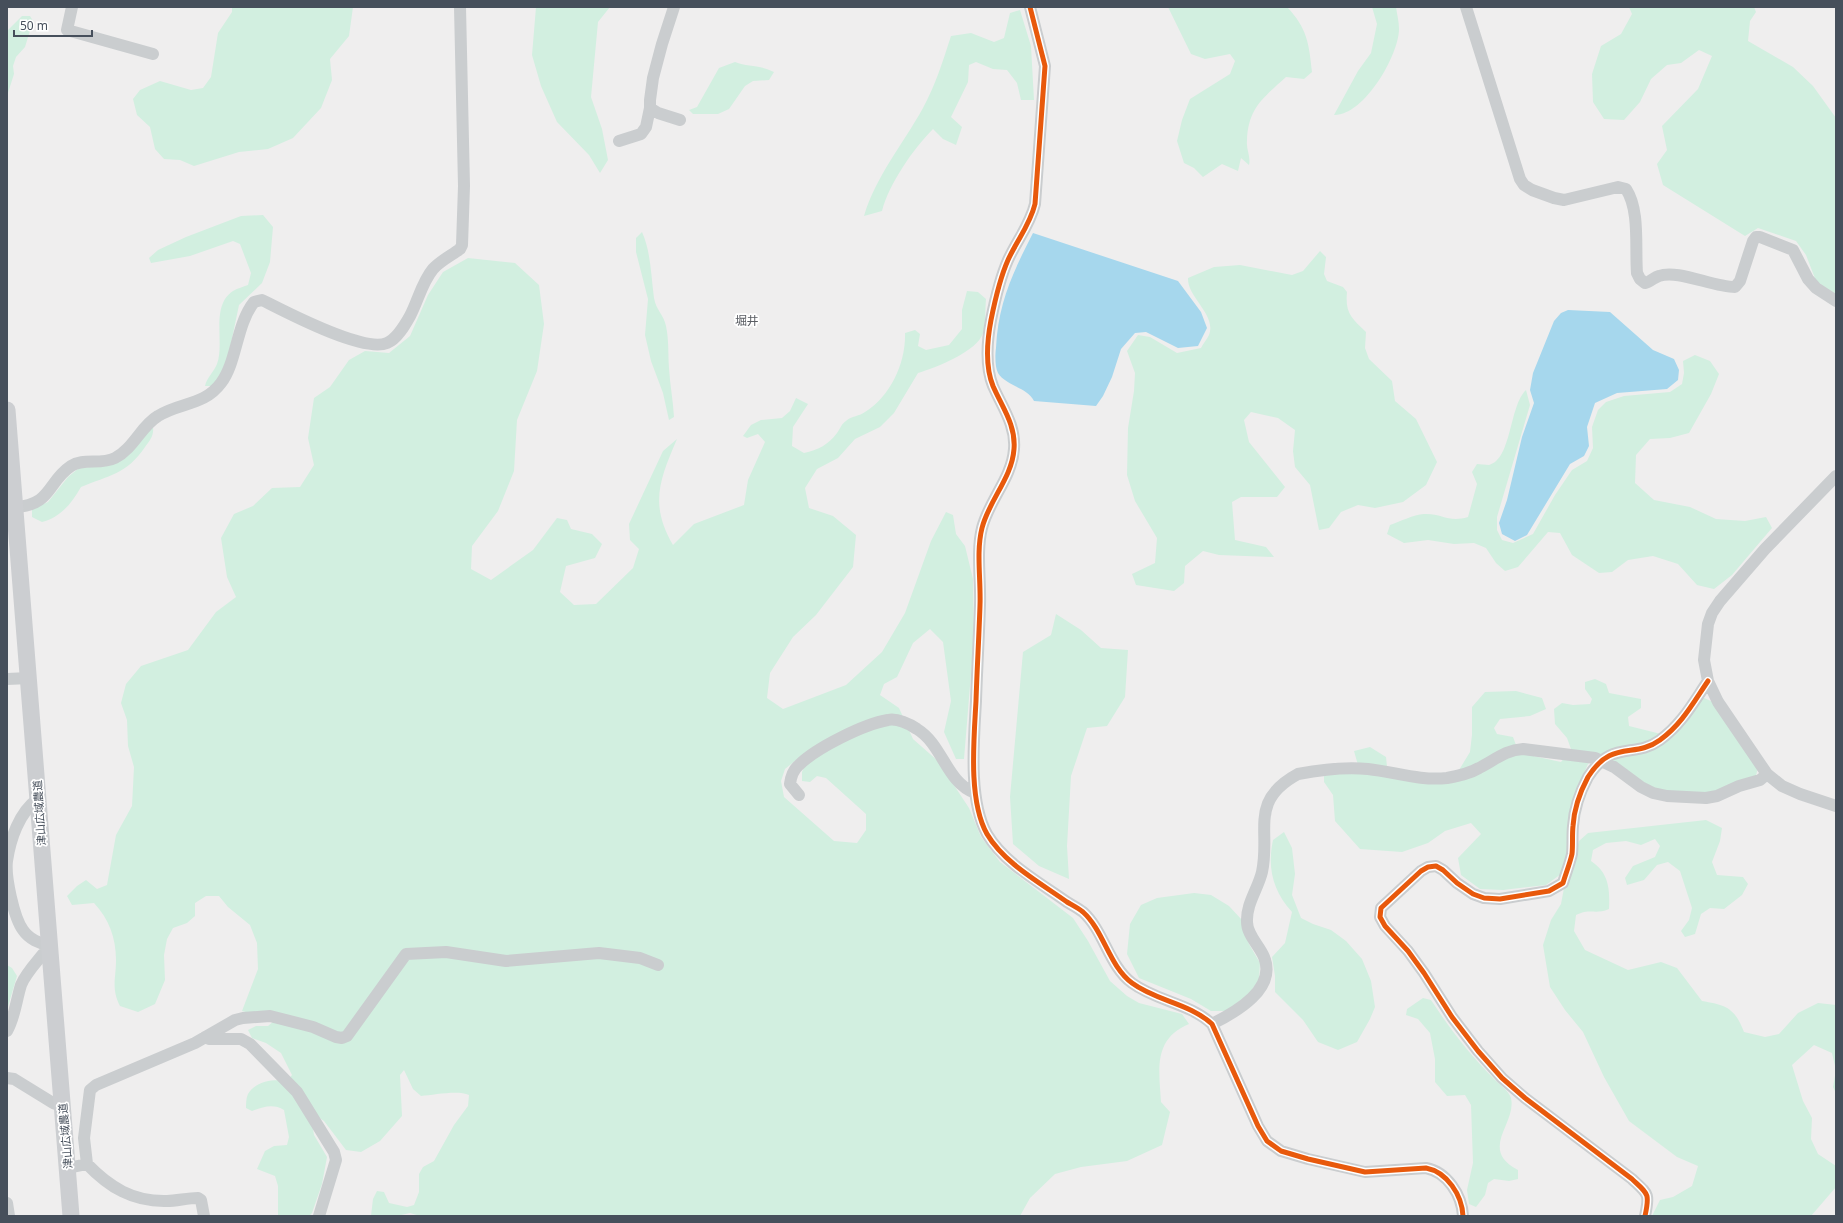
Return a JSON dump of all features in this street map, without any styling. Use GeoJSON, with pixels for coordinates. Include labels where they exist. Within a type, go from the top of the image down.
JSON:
{"type":"FeatureCollection","features":[{"type":"Feature","properties":{"kind":"street"},"geometry":{"type":"LineString","coordinates":[[72,7],[67,30],[153,54]]}},
{"type":"Feature","properties":{"kind":"street"},"geometry":{"type":"LineString","coordinates":[[15,507],[27,506],[38,502],[48,493],[70,466],[76,464],[105,462],[124,452],[149,423],[158,416],[199,401],[211,394],[222,382],[242,325],[254,302],[262,300],[309,322],[359,342],[375,345],[388,343],[400,332],[433,269],[460,249],[463,241],[460,7]]}},
{"type":"Feature","properties":{"kind":"street"},"geometry":{"type":"LineString","coordinates":[[619,141],[641,134],[646,127],[650,108],[653,78],[674,7]]}},
{"type":"Feature","properties":{"kind":"street"},"geometry":{"type":"LineString","coordinates":[[1030,7],[1045,66],[1035,204],[1031,217],[1007,260],[990,321],[987,347],[988,368],[992,384],[1014,433],[1014,451],[1010,470],[982,526],[980,540],[980,592],[974,746],[975,793],[979,817],[987,834],[997,849],[1017,867],[1083,912],[1120,971],[1128,980],[1143,990],[1201,1015],[1212,1024],[1258,1126],[1267,1141],[1281,1151],[1308,1159],[1365,1172],[1426,1168],[1436,1170],[1443,1176],[1459,1196],[1463,1216]]}},
{"type":"Feature","properties":{"kind":"street"},"geometry":{"type":"LineString","coordinates":[[1466,7],[1520,179],[1524,185],[1554,198],[1564,200],[1618,187],[1626,189],[1631,197],[1634,210],[1637,273],[1640,279],[1645,283],[1659,276],[1668,275],[1680,276],[1724,287],[1735,287],[1740,281],[1753,240],[1756,237],[1760,237],[1793,250],[1808,279],[1816,288],[1836,301]]}},
{"type":"Feature","properties":{"kind":"street"},"geometry":{"type":"LineString","coordinates":[[650,108],[658,114],[680,120]]}},
{"type":"Feature","properties":{"kind":"street","name":"津山広域農道"},"geometry":{"type":"LineString","coordinates":[[7,410],[15,507],[12,532],[25,678],[38,799],[71,1216]]}},
{"type":"Feature","properties":{"kind":"street"},"geometry":{"type":"LineString","coordinates":[[1836,476],[1765,549],[1720,601],[1712,613],[1704,660],[1708,681],[1718,702],[1767,774],[1782,786],[1800,794],[1836,806]]}},
{"type":"Feature","properties":{"kind":"street"},"geometry":{"type":"LineString","coordinates":[[7,674],[25,678]]}},
{"type":"Feature","properties":{"kind":"street"},"geometry":{"type":"LineString","coordinates":[[7,679],[25,678]]}},
{"type":"Feature","properties":{"kind":"street"},"geometry":{"type":"LineString","coordinates":[[1645,1216],[1648,1202],[1647,1193],[1632,1179],[1525,1098],[1502,1078],[1478,1051],[1452,1018],[1424,973],[1385,926],[1380,917],[1381,908],[1420,871],[1428,867],[1436,866],[1473,894],[1484,898],[1500,899],[1549,891],[1563,883],[1572,852],[1573,825],[1578,800],[1589,776],[1602,760],[1613,753],[1648,746],[1660,740],[1682,721],[1708,681]]}},
{"type":"Feature","properties":{"kind":"street"},"geometry":{"type":"LineString","coordinates":[[799,795],[790,784],[791,776],[799,765],[823,748],[858,730],[890,720],[901,721],[917,728],[932,742],[952,774],[967,790],[975,793]]}},
{"type":"Feature","properties":{"kind":"street"},"geometry":{"type":"LineString","coordinates":[[1212,1024],[1228,1016],[1257,993],[1266,980],[1264,957],[1250,934],[1247,923],[1247,912],[1260,881],[1263,869],[1263,824],[1269,801],[1276,790],[1289,779],[1298,774],[1308,772],[1368,769],[1417,778],[1448,778],[1472,772],[1501,754],[1512,750],[1537,750],[1586,756],[1602,760],[1641,787],[1654,793],[1667,796],[1706,798],[1717,796],[1740,786],[1760,780],[1767,774]]}},
{"type":"Feature","properties":{"kind":"street"},"geometry":{"type":"LineString","coordinates":[[7,1031],[13,1017],[22,984],[29,970],[44,954],[50,950],[23,930],[14,907],[7,862],[24,812],[38,799]]}},
{"type":"Feature","properties":{"kind":"street"},"geometry":{"type":"LineString","coordinates":[[204,1216],[201,1200],[198,1198],[167,1201],[151,1200],[127,1195],[104,1181],[87,1164],[84,1138],[90,1090],[96,1085],[206,1037],[235,1020],[258,1016],[290,1020],[313,1027],[336,1037],[342,1038],[347,1036],[378,994],[401,957],[413,952],[446,952],[506,961],[599,953],[640,958],[658,965]]}},
{"type":"Feature","properties":{"kind":"street"},"geometry":{"type":"LineString","coordinates":[[206,1037],[209,1039],[241,1039],[250,1044],[297,1092],[334,1152],[336,1160],[319,1216]]}},
{"type":"Feature","properties":{"kind":"street"},"geometry":{"type":"LineString","coordinates":[[7,1078],[14,1079],[53,1103],[62,1106]]}},
{"type":"Feature","properties":{"kind":"street"},"geometry":{"type":"LineString","coordinates":[[68,1168],[87,1164]]}},
{"type":"Feature","properties":{"kind":"street"},"geometry":{"type":"LineString","coordinates":[[7,1203],[9,1216]]}},
{"type":"Feature","properties":{"kind":"green space"},"geometry":{"type":"Polygon","coordinates":[[[232,7],[353,7],[349,36],[330,59],[332,80],[321,108],[293,138],[268,149],[239,152],[194,166],[180,160],[164,159],[155,149],[150,127],[137,115],[133,99],[140,90],[160,81],[191,90],[203,88],[211,77],[218,33],[232,12],[232,7]]]}},
{"type":"Feature","properties":{"kind":"green space"},"geometry":{"type":"Polygon","coordinates":[[[536,7],[610,7],[598,22],[591,97],[602,129],[608,160],[600,173],[589,155],[557,122],[541,86],[532,55],[536,7]]]}},
{"type":"Feature","properties":{"kind":"green space"},"geometry":{"type":"Polygon","coordinates":[[[1168,7],[1287,7],[1299,22],[1306,36],[1312,72],[1304,79],[1286,77],[1258,104],[1250,120],[1248,130],[1247,144],[1249,165],[1241,158],[1238,171],[1222,164],[1203,177],[1194,168],[1184,163],[1177,141],[1182,120],[1190,99],[1230,74],[1235,61],[1230,54],[1205,59],[1191,54],[1168,7]]]}},
{"type":"Feature","properties":{"kind":"green space"},"geometry":{"type":"Polygon","coordinates":[[[1372,7],[1396,7],[1399,29],[1393,54],[1378,82],[1368,95],[1357,106],[1345,113],[1334,115],[1358,71],[1371,53],[1377,24],[1372,7]]]}},
{"type":"Feature","properties":{"kind":"green space"},"geometry":{"type":"Polygon","coordinates":[[[1629,7],[1754,7],[1756,12],[1750,21],[1748,41],[1793,67],[1813,86],[1836,118],[1836,295],[1816,281],[1806,255],[1796,241],[1758,228],[1745,236],[1663,185],[1657,164],[1667,150],[1662,126],[1698,89],[1712,56],[1699,50],[1681,63],[1667,65],[1651,79],[1640,102],[1624,120],[1604,119],[1593,102],[1592,74],[1601,46],[1621,34],[1632,14],[1629,7]]]}},
{"type":"Feature","properties":{"kind":"green space"},"geometry":{"type":"Polygon","coordinates":[[[1020,10],[1031,46],[1034,100],[1021,100],[1017,83],[1007,70],[993,69],[976,62],[969,65],[968,82],[951,117],[962,127],[956,145],[943,139],[933,129],[918,146],[896,178],[882,211],[864,216],[875,187],[927,100],[951,36],[971,33],[994,42],[1004,38],[1010,13],[1020,10]]]}},
{"type":"Feature","properties":{"kind":"green space"},"geometry":{"type":"Polygon","coordinates":[[[22,16],[30,16],[33,21],[25,47],[16,57],[13,66],[14,74],[7,96],[7,31],[22,16]]]}},
{"type":"Feature","properties":{"kind":"green space"},"geometry":{"type":"Polygon","coordinates":[[[735,62],[764,68],[774,72],[769,80],[753,81],[745,86],[729,109],[718,114],[693,114],[689,110],[697,107],[719,68],[735,62]]]}},
{"type":"Feature","properties":{"kind":"green space"},"geometry":{"type":"Polygon","coordinates":[[[263,215],[273,227],[270,262],[262,283],[239,305],[229,353],[220,377],[212,386],[205,386],[207,380],[216,367],[219,355],[219,325],[222,306],[226,298],[233,291],[248,285],[251,273],[240,244],[233,241],[190,256],[151,263],[149,258],[158,250],[186,237],[241,216],[263,215]]]}},
{"type":"Feature","properties":{"kind":"green space"},"geometry":{"type":"Polygon","coordinates":[[[642,232],[649,256],[656,306],[664,319],[667,331],[669,374],[674,417],[669,420],[663,393],[651,361],[645,335],[648,299],[636,252],[636,238],[642,232]]]}},
{"type":"Feature","properties":{"kind":"green space"},"geometry":{"type":"Polygon","coordinates":[[[1320,251],[1326,257],[1324,274],[1327,281],[1343,287],[1347,292],[1347,305],[1350,315],[1366,332],[1365,348],[1369,359],[1392,381],[1395,401],[1416,419],[1437,462],[1426,485],[1403,502],[1375,508],[1358,505],[1341,512],[1329,528],[1319,530],[1310,485],[1295,467],[1293,451],[1295,430],[1278,418],[1251,412],[1244,420],[1249,442],[1285,487],[1277,497],[1241,497],[1232,502],[1235,540],[1266,547],[1274,557],[1219,555],[1203,551],[1185,566],[1184,583],[1174,591],[1136,585],[1132,574],[1155,563],[1157,538],[1135,501],[1127,475],[1128,428],[1134,391],[1135,373],[1127,351],[1138,335],[1150,337],[1177,353],[1201,348],[1209,335],[1209,320],[1192,292],[1188,278],[1214,267],[1240,265],[1292,275],[1303,271],[1320,251]]]}},
{"type":"Feature","properties":{"kind":"green space"},"geometry":{"type":"Polygon","coordinates":[[[468,258],[515,263],[539,285],[544,324],[537,371],[517,420],[514,471],[498,511],[472,546],[471,569],[491,580],[533,550],[557,518],[567,520],[571,529],[592,534],[602,544],[595,558],[566,566],[560,592],[574,605],[596,604],[633,568],[639,549],[630,540],[629,524],[663,451],[677,439],[662,479],[659,504],[661,517],[673,545],[694,524],[744,505],[748,480],[765,442],[758,434],[747,438],[743,436],[751,425],[761,420],[782,418],[790,411],[796,398],[808,404],[793,427],[792,446],[804,453],[822,446],[834,437],[845,422],[850,418],[863,413],[874,405],[889,388],[900,367],[905,344],[905,333],[915,330],[920,334],[918,346],[926,350],[949,345],[962,329],[962,310],[967,291],[978,292],[986,299],[984,329],[979,340],[955,358],[918,373],[894,413],[880,427],[855,439],[838,458],[817,469],[805,488],[809,508],[833,516],[856,535],[853,567],[816,615],[793,637],[770,673],[767,698],[783,709],[846,685],[882,652],[905,613],[931,541],[946,512],[953,515],[956,534],[965,546],[973,579],[974,637],[964,759],[956,759],[944,732],[951,701],[943,642],[930,629],[913,643],[897,677],[884,684],[880,695],[899,708],[913,739],[938,761],[969,808],[981,837],[1000,862],[1073,918],[1088,941],[1110,981],[1127,996],[1139,1003],[1182,1014],[1189,1024],[1177,1030],[1169,1038],[1161,1056],[1159,1078],[1161,1102],[1170,1112],[1162,1145],[1127,1161],[1081,1167],[1055,1174],[1030,1198],[1020,1216],[420,1216],[410,1213],[397,1216],[371,1216],[373,1199],[377,1191],[384,1192],[389,1203],[407,1207],[414,1205],[419,1192],[419,1174],[423,1167],[434,1161],[454,1125],[468,1106],[469,1095],[452,1093],[421,1096],[413,1089],[404,1070],[400,1075],[402,1116],[380,1141],[361,1152],[346,1150],[324,1121],[318,1117],[312,1123],[314,1135],[327,1157],[322,1184],[312,1213],[309,1216],[278,1216],[278,1186],[275,1176],[257,1169],[265,1151],[274,1146],[287,1145],[289,1137],[284,1110],[272,1106],[252,1111],[246,1108],[246,1101],[248,1094],[256,1086],[265,1082],[276,1080],[287,1081],[292,1075],[281,1053],[266,1043],[252,1038],[248,1030],[256,1026],[268,1026],[275,1020],[242,1011],[258,969],[257,943],[250,925],[228,907],[219,896],[206,896],[195,903],[195,916],[187,923],[173,928],[167,939],[164,955],[165,980],[155,1004],[138,1012],[120,1006],[117,1000],[115,989],[116,952],[108,922],[94,903],[72,905],[67,896],[77,886],[86,880],[97,889],[107,885],[116,835],[132,806],[134,767],[128,746],[127,720],[121,703],[126,684],[141,666],[188,650],[216,612],[236,597],[227,577],[221,538],[234,514],[253,506],[272,488],[300,487],[314,465],[308,438],[314,398],[330,387],[349,360],[365,351],[389,353],[410,336],[428,295],[443,272],[468,258]],[[801,756],[785,769],[781,781],[784,797],[834,841],[857,843],[866,830],[866,814],[826,778],[817,776],[810,782],[802,781],[802,772],[809,757],[801,756]]]}},
{"type":"Feature","properties":{"kind":"green space"},"geometry":{"type":"Polygon","coordinates":[[[1695,355],[1710,361],[1719,374],[1711,394],[1689,433],[1670,438],[1650,439],[1636,455],[1635,483],[1654,500],[1690,507],[1716,519],[1745,521],[1766,517],[1772,528],[1732,575],[1714,589],[1697,585],[1678,564],[1653,556],[1628,560],[1612,572],[1599,573],[1572,555],[1560,533],[1548,532],[1518,567],[1505,571],[1496,563],[1486,548],[1474,543],[1454,544],[1428,540],[1404,543],[1387,534],[1390,525],[1424,514],[1455,519],[1468,517],[1477,484],[1472,472],[1477,464],[1489,465],[1496,461],[1502,453],[1516,408],[1520,398],[1526,390],[1530,405],[1497,517],[1497,530],[1502,540],[1513,543],[1533,534],[1555,495],[1572,470],[1587,461],[1593,448],[1592,427],[1598,410],[1606,402],[1624,396],[1670,392],[1682,384],[1684,373],[1683,361],[1695,355]]]}},
{"type":"Feature","properties":{"kind":"green space"},"geometry":{"type":"Polygon","coordinates":[[[153,427],[152,435],[148,442],[138,456],[124,469],[81,487],[70,504],[55,517],[42,522],[32,517],[32,509],[48,502],[68,477],[79,468],[102,466],[147,430],[153,427]]]}},
{"type":"Feature","properties":{"kind":"green space"},"geometry":{"type":"Polygon","coordinates":[[[1056,614],[1081,630],[1101,648],[1128,650],[1125,697],[1107,726],[1087,728],[1071,776],[1067,846],[1069,879],[1039,866],[1013,844],[1010,797],[1023,652],[1051,635],[1056,614]]]}},
{"type":"Feature","properties":{"kind":"green space"},"geometry":{"type":"Polygon","coordinates":[[[1595,679],[1606,684],[1609,693],[1641,699],[1641,708],[1628,717],[1629,726],[1669,736],[1702,697],[1713,702],[1758,767],[1756,776],[1713,792],[1671,793],[1647,786],[1600,755],[1588,764],[1577,789],[1569,849],[1561,874],[1546,885],[1503,890],[1480,889],[1461,875],[1458,858],[1481,834],[1471,823],[1445,831],[1428,843],[1402,852],[1360,849],[1335,821],[1333,795],[1324,782],[1324,776],[1358,765],[1354,751],[1370,747],[1386,757],[1388,776],[1418,783],[1459,770],[1470,752],[1472,735],[1472,707],[1485,692],[1516,691],[1542,698],[1546,709],[1530,716],[1500,719],[1494,728],[1497,734],[1513,737],[1519,753],[1561,762],[1571,749],[1567,738],[1555,724],[1554,709],[1562,703],[1573,705],[1590,704],[1592,699],[1585,689],[1585,682],[1595,679]]]}},
{"type":"Feature","properties":{"kind":"green space"},"geometry":{"type":"Polygon","coordinates":[[[1706,820],[1722,828],[1720,841],[1712,862],[1717,875],[1743,877],[1748,884],[1742,895],[1724,909],[1710,908],[1701,914],[1695,934],[1685,937],[1681,931],[1689,920],[1692,908],[1680,871],[1668,862],[1657,865],[1644,880],[1627,885],[1625,878],[1633,866],[1655,857],[1660,846],[1655,839],[1641,845],[1626,841],[1606,843],[1593,850],[1591,861],[1602,871],[1605,876],[1609,895],[1609,909],[1576,915],[1574,931],[1585,950],[1628,970],[1661,962],[1677,968],[1702,1001],[1717,1004],[1729,1009],[1741,1024],[1744,1032],[1765,1037],[1779,1034],[1798,1013],[1818,1003],[1836,1005],[1836,1070],[1832,1053],[1814,1045],[1792,1065],[1803,1101],[1812,1118],[1811,1139],[1818,1154],[1836,1166],[1836,1187],[1811,1216],[1652,1216],[1660,1200],[1673,1197],[1692,1186],[1698,1166],[1677,1157],[1629,1121],[1604,1077],[1583,1032],[1565,1010],[1550,987],[1543,945],[1551,920],[1561,904],[1564,888],[1579,841],[1588,833],[1706,820]]]}},
{"type":"Feature","properties":{"kind":"green space"},"geometry":{"type":"Polygon","coordinates":[[[1284,832],[1292,848],[1295,874],[1292,895],[1301,918],[1331,930],[1346,941],[1362,959],[1371,981],[1375,1007],[1370,1019],[1357,1042],[1338,1050],[1318,1042],[1303,1020],[1275,992],[1275,976],[1272,957],[1285,943],[1292,912],[1280,896],[1271,870],[1271,850],[1273,840],[1284,832]]]}},
{"type":"Feature","properties":{"kind":"green space"},"geometry":{"type":"Polygon","coordinates":[[[1194,893],[1211,895],[1229,906],[1242,920],[1249,944],[1260,963],[1259,980],[1249,994],[1226,1011],[1211,1011],[1191,999],[1139,978],[1127,954],[1130,924],[1141,905],[1157,898],[1194,893]]]}},
{"type":"Feature","properties":{"kind":"green space"},"geometry":{"type":"Polygon","coordinates":[[[7,965],[12,968],[17,976],[7,1010],[7,965]]]}},
{"type":"Feature","properties":{"kind":"green space"},"geometry":{"type":"Polygon","coordinates":[[[1423,998],[1431,1000],[1469,1051],[1485,1070],[1506,1090],[1511,1098],[1509,1117],[1500,1145],[1501,1154],[1506,1162],[1518,1170],[1518,1179],[1509,1181],[1494,1179],[1488,1183],[1485,1195],[1476,1207],[1469,1204],[1467,1190],[1473,1163],[1471,1105],[1465,1095],[1447,1096],[1435,1082],[1435,1059],[1430,1033],[1418,1019],[1406,1015],[1407,1009],[1423,998]]]}},
{"type":"Feature","properties":{"kind":"green space"},"geometry":{"type":"Polygon","coordinates":[[[1836,1070],[1836,1093],[1833,1087],[1836,1070]]]}},
{"type":"Feature","properties":{"kind":"water"},"geometry":{"type":"Polygon","coordinates":[[[1033,233],[1178,281],[1201,312],[1207,328],[1198,346],[1178,348],[1146,332],[1135,333],[1121,349],[1112,377],[1103,396],[1096,406],[1034,401],[1031,396],[1022,389],[1006,381],[998,373],[995,357],[997,332],[1003,302],[1019,261],[1033,233]]]}},
{"type":"Feature","properties":{"kind":"water"},"geometry":{"type":"Polygon","coordinates":[[[1568,310],[1610,312],[1653,350],[1674,359],[1679,370],[1678,380],[1667,389],[1617,393],[1595,403],[1587,427],[1589,446],[1584,456],[1570,464],[1527,535],[1515,541],[1502,534],[1499,523],[1507,500],[1522,437],[1534,403],[1530,390],[1533,373],[1554,321],[1561,313],[1568,310]]]}},
{"type":"Feature","properties":{"kind":"cycle path"},"geometry":{"type":"LineString","coordinates":[[1030,7],[1045,66],[1035,204],[1030,219],[1008,260],[1003,274],[993,312],[988,345],[990,378],[1011,424],[1014,449],[1009,470],[985,518],[979,547],[980,605],[974,733],[974,769],[977,804],[981,820],[987,834],[994,844],[1012,863],[1083,912],[1096,929],[1124,976],[1141,989],[1193,1011],[1212,1024],[1258,1126],[1267,1141],[1281,1151],[1308,1159],[1365,1172],[1426,1168],[1434,1170],[1447,1179],[1452,1186],[1460,1200],[1463,1216]]}},
{"type":"Feature","properties":{"kind":"cycle path"},"geometry":{"type":"LineString","coordinates":[[1645,1216],[1647,1203],[1646,1194],[1632,1179],[1525,1098],[1502,1078],[1478,1051],[1452,1017],[1408,951],[1385,926],[1380,917],[1381,908],[1421,871],[1428,867],[1436,866],[1473,894],[1484,898],[1500,899],[1549,891],[1563,883],[1572,854],[1573,826],[1576,807],[1588,777],[1597,765],[1606,758],[1623,751],[1650,745],[1668,734],[1681,720],[1708,681]]}},
{"type":"Feature","properties":{"kind":"district","name":"堀井"},"geometry":{"type":"Point","coordinates":[747,320]}}]}
